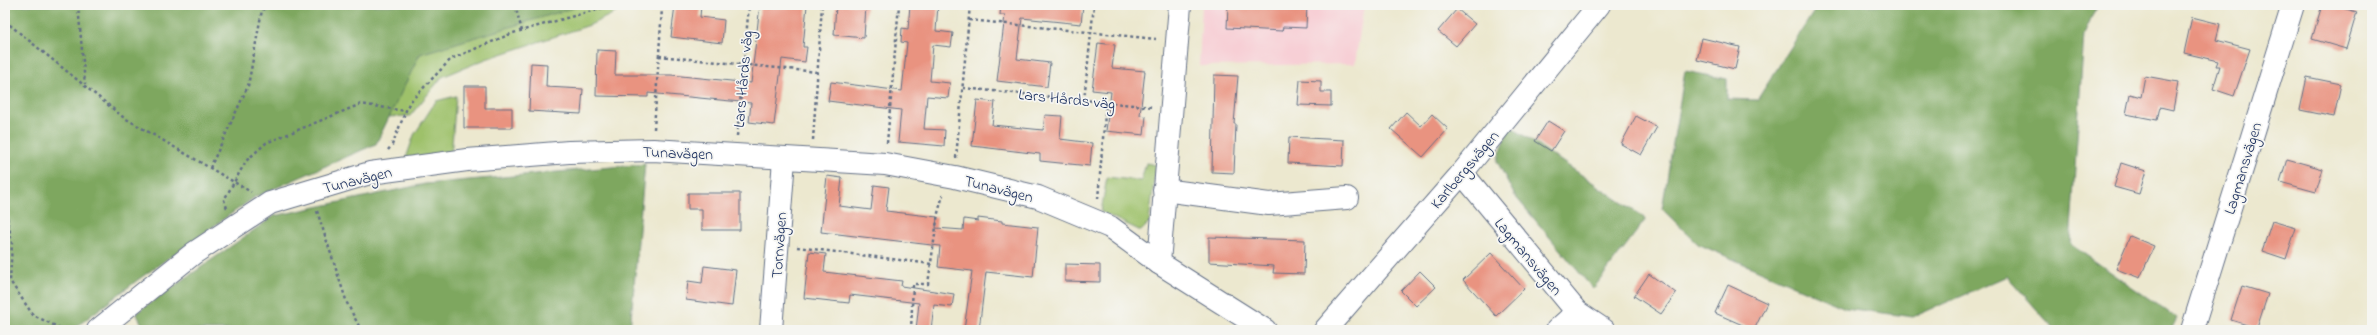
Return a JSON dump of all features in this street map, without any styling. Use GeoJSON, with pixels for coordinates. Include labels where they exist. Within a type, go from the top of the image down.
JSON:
{"type":"FeatureCollection","features":[{"type":"Feature","properties":{"kind":"street"},"geometry":{"type":"LineString","coordinates":[[1159,263],[1180,5]]}},
{"type":"Feature","properties":{"kind":"street","name":"Karlbergsvägen"},"geometry":{"type":"LineString","coordinates":[[1325,330],[1462,173],[1599,5]]}},
{"type":"Feature","properties":{"kind":"street","name":"Lagmansvägen"},"geometry":{"type":"LineString","coordinates":[[2192,330],[2293,5]]}},
{"type":"Feature","properties":{"kind":"street","name":"Tunavägen"},"geometry":{"type":"LineString","coordinates":[[98,330],[194,253],[270,203],[370,173],[483,159],[569,152],[653,150],[885,164],[955,177],[1038,197],[1110,227],[1159,263],[1265,330]]}},
{"type":"Feature","properties":{"kind":"street","name":"Tornvägen"},"geometry":{"type":"LineString","coordinates":[[778,328],[778,245],[784,159]]}},
{"type":"Feature","properties":{"kind":"street","name":"Lagmansvägen"},"geometry":{"type":"LineString","coordinates":[[1462,173],[1577,312],[1604,330]]}},
{"type":"Feature","properties":{"kind":"street"},"geometry":{"type":"LineString","coordinates":[[1164,190],[1269,204],[1347,198]]}},
{"type":"Feature","properties":{"kind":"street"},"geometry":{"type":"LineString","coordinates":[[1557,330],[1577,312]]}},
{"type":"Feature","properties":{"kind":"path"},"geometry":{"type":"LineString","coordinates":[[78,5],[85,85]]}},
{"type":"Feature","properties":{"kind":"path"},"geometry":{"type":"LineString","coordinates":[[210,168],[248,86],[262,10],[270,5]]}},
{"type":"Feature","properties":{"kind":"path"},"geometry":{"type":"LineString","coordinates":[[515,5],[522,31]]}},
{"type":"Feature","properties":{"kind":"path"},"geometry":{"type":"LineString","coordinates":[[370,173],[392,145],[409,103],[451,59],[522,31],[613,5]]}},
{"type":"Feature","properties":{"kind":"path","name":"Lars Hårds väg"},"geometry":{"type":"LineString","coordinates":[[735,154],[750,5]]}},
{"type":"Feature","properties":{"kind":"path"},"geometry":{"type":"LineString","coordinates":[[812,160],[822,5]]}},
{"type":"Feature","properties":{"kind":"path"},"geometry":{"type":"LineString","coordinates":[[885,164],[899,5]]}},
{"type":"Feature","properties":{"kind":"path"},"geometry":{"type":"LineString","coordinates":[[911,330],[913,284],[928,284],[938,213],[943,195],[955,177],[970,5]]}},
{"type":"Feature","properties":{"kind":"path"},"geometry":{"type":"LineString","coordinates":[[1084,100],[1094,5]]}},
{"type":"Feature","properties":{"kind":"path"},"geometry":{"type":"LineString","coordinates":[[653,150],[662,8]]}},
{"type":"Feature","properties":{"kind":"path"},"geometry":{"type":"LineString","coordinates":[[969,20],[1177,41]]}},
{"type":"Feature","properties":{"kind":"path"},"geometry":{"type":"LineString","coordinates":[[5,21],[123,117],[270,203]]}},
{"type":"Feature","properties":{"kind":"path"},"geometry":{"type":"LineString","coordinates":[[659,56],[817,72]]}},
{"type":"Feature","properties":{"kind":"path","name":"Lars Hårds väg"},"geometry":{"type":"LineString","coordinates":[[963,88],[1171,109]]}},
{"type":"Feature","properties":{"kind":"path"},"geometry":{"type":"LineString","coordinates":[[1096,221],[1106,102]]}},
{"type":"Feature","properties":{"kind":"path"},"geometry":{"type":"LineString","coordinates":[[234,182],[246,161],[266,143],[361,104],[405,111]]}},
{"type":"Feature","properties":{"kind":"path"},"geometry":{"type":"LineString","coordinates":[[310,191],[326,232],[347,303],[361,330]]}},
{"type":"Feature","properties":{"kind":"path"},"geometry":{"type":"LineString","coordinates":[[5,206],[12,243],[10,281],[33,315],[64,330]]}},
{"type":"Feature","properties":{"kind":"path"},"geometry":{"type":"LineString","coordinates":[[778,245],[931,264]]}},
{"type":"Feature","properties":{"kind":"shaded area"},"geometry":{"type":"Polygon","coordinates":[[[1202,5],[1364,5],[1355,64],[1199,66],[1202,5]]]}},
{"type":"Feature","properties":{"kind":"green space"},"geometry":{"type":"Polygon","coordinates":[[[5,5],[583,5],[420,54],[376,144],[255,197],[139,279],[72,330],[5,330],[5,5]]]}},
{"type":"Feature","properties":{"kind":"green space"},"geometry":{"type":"Polygon","coordinates":[[[558,5],[631,5],[590,25],[486,59],[442,77],[410,116],[386,117],[396,90],[423,49],[558,5]]]}},
{"type":"Feature","properties":{"kind":"green space"},"geometry":{"type":"Polygon","coordinates":[[[1818,5],[2097,5],[2084,34],[2070,244],[2177,318],[2171,330],[2055,330],[2007,276],[1913,317],[1845,308],[1698,244],[1662,209],[1685,71],[1727,79],[1727,99],[1757,100],[1818,5]]]}},
{"type":"Feature","properties":{"kind":"green space"},"geometry":{"type":"Polygon","coordinates":[[[456,96],[451,157],[404,164],[414,135],[436,101],[456,96]]]}},
{"type":"Feature","properties":{"kind":"green space"},"geometry":{"type":"Polygon","coordinates":[[[1510,126],[1646,219],[1593,289],[1515,196],[1497,161],[1510,126]]]}},
{"type":"Feature","properties":{"kind":"green space"},"geometry":{"type":"Polygon","coordinates":[[[1146,163],[1156,165],[1149,223],[1141,231],[1101,212],[1107,177],[1141,181],[1146,163]]]}},
{"type":"Feature","properties":{"kind":"green space"},"geometry":{"type":"Polygon","coordinates":[[[645,164],[630,330],[145,330],[136,313],[274,216],[425,184],[645,164]]]}},
{"type":"Feature","properties":{"kind":"building"},"geometry":{"type":"Polygon","coordinates":[[[675,5],[701,5],[700,17],[724,20],[722,43],[671,37],[675,5]]]}},
{"type":"Feature","properties":{"kind":"building"},"geometry":{"type":"Polygon","coordinates":[[[760,5],[807,5],[803,47],[807,47],[805,62],[782,59],[774,125],[749,122],[751,103],[648,93],[648,97],[596,96],[597,50],[616,51],[615,75],[671,75],[751,83],[760,5]]]}},
{"type":"Feature","properties":{"kind":"building"},"geometry":{"type":"Polygon","coordinates":[[[836,5],[866,5],[864,38],[834,35],[836,5]]]}},
{"type":"Feature","properties":{"kind":"building"},"geometry":{"type":"Polygon","coordinates":[[[910,5],[938,5],[936,31],[953,33],[951,47],[933,45],[930,81],[950,83],[948,98],[927,96],[924,129],[945,130],[944,146],[898,142],[901,110],[828,101],[831,82],[902,91],[907,43],[901,42],[902,28],[908,29],[910,5]]]}},
{"type":"Feature","properties":{"kind":"building"},"geometry":{"type":"Polygon","coordinates":[[[1001,5],[1083,5],[1081,24],[1022,18],[1017,59],[1050,63],[1047,87],[997,81],[1005,15],[1000,15],[1001,5]]]}},
{"type":"Feature","properties":{"kind":"building"},"geometry":{"type":"Polygon","coordinates":[[[1228,5],[1307,5],[1306,28],[1283,27],[1282,31],[1227,28],[1228,5]]]}},
{"type":"Feature","properties":{"kind":"building"},"geometry":{"type":"Polygon","coordinates":[[[2322,5],[2330,5],[2357,12],[2346,49],[2312,39],[2322,5]]]}},
{"type":"Feature","properties":{"kind":"building"},"geometry":{"type":"Polygon","coordinates":[[[1457,9],[1475,24],[1456,46],[1438,31],[1457,9]]]}},
{"type":"Feature","properties":{"kind":"building"},"geometry":{"type":"Polygon","coordinates":[[[2192,17],[2220,24],[2216,40],[2250,49],[2234,96],[2213,89],[2220,66],[2216,66],[2218,61],[2184,53],[2192,17]]]}},
{"type":"Feature","properties":{"kind":"building"},"geometry":{"type":"Polygon","coordinates":[[[1702,38],[1740,47],[1735,69],[1697,60],[1702,38]]]}},
{"type":"Feature","properties":{"kind":"building"},"geometry":{"type":"Polygon","coordinates":[[[1098,43],[1115,45],[1112,68],[1145,71],[1140,115],[1146,116],[1144,135],[1106,131],[1111,92],[1092,90],[1098,43]]]}},
{"type":"Feature","properties":{"kind":"building"},"geometry":{"type":"Polygon","coordinates":[[[531,63],[547,64],[546,87],[583,89],[581,114],[529,111],[531,63]]]}},
{"type":"Feature","properties":{"kind":"building"},"geometry":{"type":"Polygon","coordinates":[[[1214,75],[1238,76],[1234,124],[1236,124],[1234,173],[1212,172],[1214,75]]]}},
{"type":"Feature","properties":{"kind":"building"},"geometry":{"type":"Polygon","coordinates":[[[2145,76],[2178,82],[2173,110],[2160,107],[2157,120],[2126,114],[2130,94],[2141,97],[2145,76]]]}},
{"type":"Feature","properties":{"kind":"building"},"geometry":{"type":"Polygon","coordinates":[[[2307,77],[2341,84],[2334,117],[2300,110],[2307,77]]]}},
{"type":"Feature","properties":{"kind":"building"},"geometry":{"type":"Polygon","coordinates":[[[1300,80],[1321,81],[1321,92],[1331,92],[1331,106],[1298,105],[1300,80]]]}},
{"type":"Feature","properties":{"kind":"building"},"geometry":{"type":"Polygon","coordinates":[[[464,86],[485,86],[485,108],[512,108],[512,128],[464,128],[464,86]]]}},
{"type":"Feature","properties":{"kind":"building"},"geometry":{"type":"Polygon","coordinates":[[[977,100],[995,102],[992,125],[1043,130],[1045,115],[1062,116],[1060,139],[1092,143],[1090,166],[1040,161],[1040,154],[972,146],[977,100]]]}},
{"type":"Feature","properties":{"kind":"building"},"geometry":{"type":"Polygon","coordinates":[[[1406,112],[1421,126],[1432,114],[1448,129],[1423,157],[1391,129],[1406,112]]]}},
{"type":"Feature","properties":{"kind":"building"},"geometry":{"type":"Polygon","coordinates":[[[1636,116],[1657,127],[1641,155],[1621,144],[1636,116]]]}},
{"type":"Feature","properties":{"kind":"building"},"geometry":{"type":"Polygon","coordinates":[[[1548,121],[1564,131],[1551,151],[1535,141],[1548,121]]]}},
{"type":"Feature","properties":{"kind":"building"},"geometry":{"type":"Polygon","coordinates":[[[1289,137],[1344,140],[1343,166],[1288,163],[1289,137]]]}},
{"type":"Feature","properties":{"kind":"building"},"geometry":{"type":"Polygon","coordinates":[[[2287,159],[2323,169],[2316,192],[2280,182],[2287,159]]]}},
{"type":"Feature","properties":{"kind":"building"},"geometry":{"type":"Polygon","coordinates":[[[2121,163],[2146,171],[2139,194],[2114,187],[2121,163]]]}},
{"type":"Feature","properties":{"kind":"building"},"geometry":{"type":"Polygon","coordinates":[[[827,176],[842,178],[839,206],[871,210],[874,185],[889,187],[886,211],[937,217],[936,228],[963,230],[964,219],[978,221],[978,218],[1002,221],[1002,223],[1038,227],[1033,277],[986,272],[979,330],[964,330],[972,271],[938,267],[940,246],[821,232],[827,176]]]}},
{"type":"Feature","properties":{"kind":"building"},"geometry":{"type":"Polygon","coordinates":[[[688,193],[740,193],[740,230],[702,230],[702,209],[688,209],[688,193]]]}},
{"type":"Feature","properties":{"kind":"building"},"geometry":{"type":"Polygon","coordinates":[[[2272,221],[2296,228],[2286,259],[2262,251],[2272,221]]]}},
{"type":"Feature","properties":{"kind":"building"},"geometry":{"type":"Polygon","coordinates":[[[2130,236],[2154,246],[2140,278],[2116,269],[2130,236]]]}},
{"type":"Feature","properties":{"kind":"building"},"geometry":{"type":"Polygon","coordinates":[[[1209,237],[1305,240],[1304,274],[1273,273],[1274,266],[1209,262],[1209,237]]]}},
{"type":"Feature","properties":{"kind":"building"},"geometry":{"type":"Polygon","coordinates":[[[809,252],[826,254],[824,272],[902,281],[901,286],[954,294],[952,307],[934,305],[931,330],[916,330],[919,303],[850,295],[849,303],[804,298],[809,252]]]}},
{"type":"Feature","properties":{"kind":"building"},"geometry":{"type":"Polygon","coordinates":[[[1491,253],[1524,289],[1496,316],[1463,280],[1491,253]]]}},
{"type":"Feature","properties":{"kind":"building"},"geometry":{"type":"Polygon","coordinates":[[[1065,264],[1100,265],[1100,282],[1065,281],[1065,264]]]}},
{"type":"Feature","properties":{"kind":"building"},"geometry":{"type":"Polygon","coordinates":[[[704,266],[736,270],[732,306],[686,300],[688,281],[702,283],[704,266]]]}},
{"type":"Feature","properties":{"kind":"building"},"geometry":{"type":"Polygon","coordinates":[[[1420,271],[1436,287],[1416,306],[1401,291],[1420,271]]]}},
{"type":"Feature","properties":{"kind":"building"},"geometry":{"type":"Polygon","coordinates":[[[1649,274],[1676,293],[1661,314],[1634,296],[1649,274]]]}},
{"type":"Feature","properties":{"kind":"building"},"geometry":{"type":"Polygon","coordinates":[[[1728,285],[1767,303],[1754,330],[1715,313],[1728,285]]]}},
{"type":"Feature","properties":{"kind":"building"},"geometry":{"type":"Polygon","coordinates":[[[2242,286],[2268,294],[2257,328],[2231,320],[2242,286]]]}}]}
